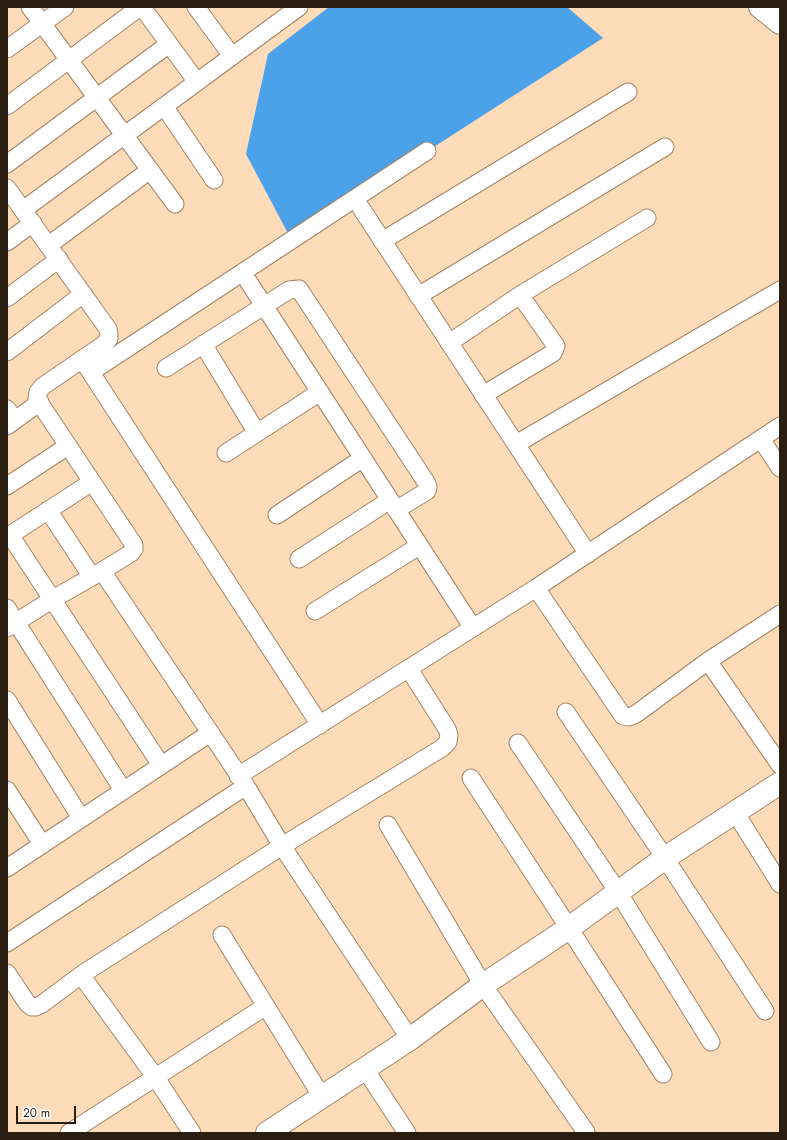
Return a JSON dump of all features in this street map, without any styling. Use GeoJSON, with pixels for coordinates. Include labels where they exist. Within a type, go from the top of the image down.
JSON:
{"type":"FeatureCollection","features":[{"type":"Feature","properties":{"kind":"street"},"geometry":{"type":"LineString","coordinates":[[30,7],[175,204]]}},
{"type":"Feature","properties":{"kind":"street"},"geometry":{"type":"LineString","coordinates":[[7,49],[65,7]]}},
{"type":"Feature","properties":{"kind":"street"},"geometry":{"type":"LineString","coordinates":[[7,106],[141,7],[197,82]]}},
{"type":"Feature","properties":{"kind":"street"},"geometry":{"type":"LineString","coordinates":[[23,210],[299,7]]}},
{"type":"Feature","properties":{"kind":"street"},"geometry":{"type":"LineString","coordinates":[[760,7],[780,23]]}},
{"type":"Feature","properties":{"kind":"street"},"geometry":{"type":"LineString","coordinates":[[204,10],[232,56]]}},
{"type":"Feature","properties":{"kind":"street"},"geometry":{"type":"LineString","coordinates":[[9,159],[169,44]]}},
{"type":"Feature","properties":{"kind":"street"},"geometry":{"type":"LineString","coordinates":[[382,241],[628,92]]}},
{"type":"Feature","properties":{"kind":"street"},"geometry":{"type":"LineString","coordinates":[[164,106],[214,180]]}},
{"type":"Feature","properties":{"kind":"street"},"geometry":{"type":"LineString","coordinates":[[418,296],[665,146]]}},
{"type":"Feature","properties":{"kind":"street"},"geometry":{"type":"LineString","coordinates":[[123,790],[10,619],[53,599],[131,554],[134,549],[134,545],[37,399],[38,392],[43,386],[87,366],[427,151]]}},
{"type":"Feature","properties":{"kind":"street"},"geometry":{"type":"LineString","coordinates":[[49,245],[150,170]]}},
{"type":"Feature","properties":{"kind":"street"},"geometry":{"type":"LineString","coordinates":[[7,188],[108,329],[109,339],[87,366]]}},
{"type":"Feature","properties":{"kind":"street"},"geometry":{"type":"LineString","coordinates":[[361,208],[588,554]]}},
{"type":"Feature","properties":{"kind":"street"},"geometry":{"type":"LineString","coordinates":[[449,343],[520,295],[647,218]]}},
{"type":"Feature","properties":{"kind":"street"},"geometry":{"type":"LineString","coordinates":[[7,242],[33,223]]}},
{"type":"Feature","properties":{"kind":"street"},"geometry":{"type":"LineString","coordinates":[[7,298],[59,259]]}},
{"type":"Feature","properties":{"kind":"street"},"geometry":{"type":"LineString","coordinates":[[248,281],[473,628]]}},
{"type":"Feature","properties":{"kind":"street"},"geometry":{"type":"LineString","coordinates":[[166,368],[289,290],[299,289],[422,475],[428,487],[427,491],[393,505],[299,559]]}},
{"type":"Feature","properties":{"kind":"street"},"geometry":{"type":"LineString","coordinates":[[516,444],[780,290]]}},
{"type":"Feature","properties":{"kind":"street"},"geometry":{"type":"LineString","coordinates":[[7,352],[83,294]]}},
{"type":"Feature","properties":{"kind":"street"},"geometry":{"type":"LineString","coordinates":[[483,395],[553,353],[556,346],[520,295]]}},
{"type":"Feature","properties":{"kind":"street"},"geometry":{"type":"LineString","coordinates":[[203,344],[257,433]]}},
{"type":"Feature","properties":{"kind":"street"},"geometry":{"type":"LineString","coordinates":[[87,366],[320,725]]}},
{"type":"Feature","properties":{"kind":"street"},"geometry":{"type":"LineString","coordinates":[[226,453],[320,392]]}},
{"type":"Feature","properties":{"kind":"street"},"geometry":{"type":"LineString","coordinates":[[10,418],[40,402]]}},
{"type":"Feature","properties":{"kind":"street"},"geometry":{"type":"LineString","coordinates":[[7,943],[242,781],[320,725],[536,588],[780,426]]}},
{"type":"Feature","properties":{"kind":"street"},"geometry":{"type":"LineString","coordinates":[[761,439],[780,468]]}},
{"type":"Feature","properties":{"kind":"street"},"geometry":{"type":"LineString","coordinates":[[7,486],[68,446]]}},
{"type":"Feature","properties":{"kind":"street"},"geometry":{"type":"LineString","coordinates":[[277,515],[363,458]]}},
{"type":"Feature","properties":{"kind":"street"},"geometry":{"type":"LineString","coordinates":[[92,482],[9,536],[53,599],[161,765]]}},
{"type":"Feature","properties":{"kind":"street"},"geometry":{"type":"LineString","coordinates":[[48,510],[97,574],[210,733],[282,846],[410,1039]]}},
{"type":"Feature","properties":{"kind":"street"},"geometry":{"type":"LineString","coordinates":[[316,611],[419,546]]}},
{"type":"Feature","properties":{"kind":"street"},"geometry":{"type":"LineString","coordinates":[[536,588],[623,716],[629,717],[636,714],[708,661],[780,614]]}},
{"type":"Feature","properties":{"kind":"street"},"geometry":{"type":"LineString","coordinates":[[708,661],[780,766]]}},
{"type":"Feature","properties":{"kind":"street"},"geometry":{"type":"LineString","coordinates":[[7,973],[27,1003],[32,1007],[42,1004],[81,975],[282,846],[442,748],[448,742],[449,735],[447,729],[409,669]]}},
{"type":"Feature","properties":{"kind":"street"},"geometry":{"type":"LineString","coordinates":[[7,700],[81,818]]}},
{"type":"Feature","properties":{"kind":"street"},"geometry":{"type":"LineString","coordinates":[[566,712],[665,858],[765,1011]]}},
{"type":"Feature","properties":{"kind":"street"},"geometry":{"type":"LineString","coordinates":[[7,868],[210,733]]}},
{"type":"Feature","properties":{"kind":"street"},"geometry":{"type":"LineString","coordinates":[[518,743],[618,892],[711,1042]]}},
{"type":"Feature","properties":{"kind":"street"},"geometry":{"type":"LineString","coordinates":[[471,778],[570,928],[663,1074]]}},
{"type":"Feature","properties":{"kind":"street"},"geometry":{"type":"LineString","coordinates":[[280,1129],[322,1097],[410,1039],[483,985],[570,928],[665,858],[780,783]]}},
{"type":"Feature","properties":{"kind":"street"},"geometry":{"type":"LineString","coordinates":[[7,790],[42,844]]}},
{"type":"Feature","properties":{"kind":"street"},"geometry":{"type":"LineString","coordinates":[[735,812],[780,884]]}},
{"type":"Feature","properties":{"kind":"street"},"geometry":{"type":"LineString","coordinates":[[388,825],[483,985],[586,1132]]}},
{"type":"Feature","properties":{"kind":"street"},"geometry":{"type":"LineString","coordinates":[[222,935],[322,1097]]}},
{"type":"Feature","properties":{"kind":"street"},"geometry":{"type":"LineString","coordinates":[[81,975],[156,1078],[192,1133]]}},
{"type":"Feature","properties":{"kind":"street"},"geometry":{"type":"LineString","coordinates":[[69,1133],[266,1006]]}},
{"type":"Feature","properties":{"kind":"street"},"geometry":{"type":"LineString","coordinates":[[365,1069],[407,1133]]}},
{"type":"Feature","properties":{"kind":"water"},"geometry":{"type":"Polygon","coordinates":[[[329,7],[567,7],[603,38],[291,239],[246,154],[268,54],[329,7]]]}}]}
